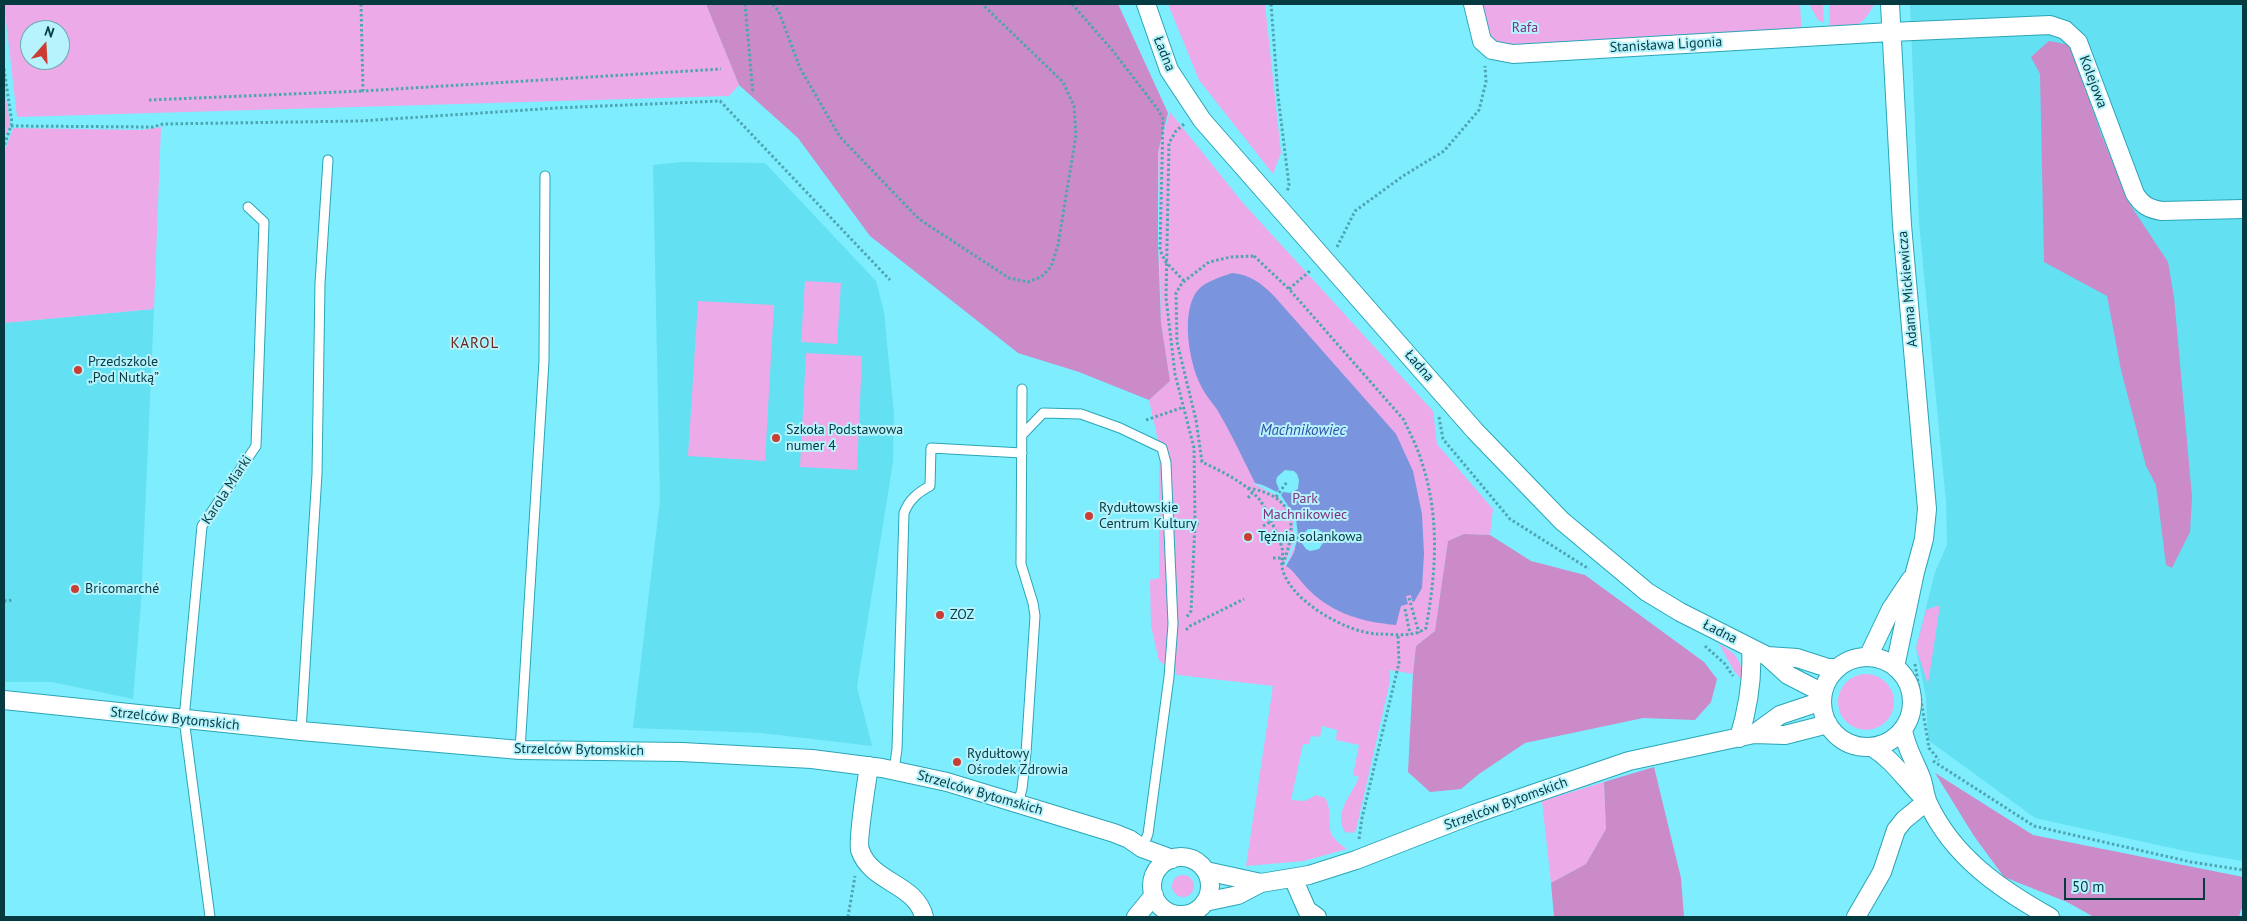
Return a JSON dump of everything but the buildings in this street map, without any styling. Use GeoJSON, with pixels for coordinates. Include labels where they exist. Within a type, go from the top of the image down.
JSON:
{"type":"FeatureCollection","features":[{"type":"Feature","properties":{"kind":"street","name":"Ładna"},"geometry":{"type":"LineString","coordinates":[[1146,4],[1170,70],[1184,95],[1202,120],[1476,431],[1562,521],[1647,592],[1680,612],[1767,656],[1788,675],[1822,697]]}},
{"type":"Feature","properties":{"kind":"street"},"geometry":{"type":"LineString","coordinates":[[1473,4],[1482,41]]}},
{"type":"Feature","properties":{"kind":"street","name":"Adama Mickiewicza"},"geometry":{"type":"LineString","coordinates":[[1890,4],[1902,225],[1927,508],[1924,538],[1895,667]]}},
{"type":"Feature","properties":{"kind":"street","name":"Kolejowa"},"geometry":{"type":"LineString","coordinates":[[1892,32],[2050,25],[2065,30],[2078,42],[2135,194],[2140,202],[2150,209],[2162,211],[2243,209]]}},
{"type":"Feature","properties":{"kind":"street","name":"Stanisława Ligonia"},"geometry":{"type":"LineString","coordinates":[[1482,41],[1492,50],[1513,54],[1892,32]]}},
{"type":"Feature","properties":{"kind":"street","name":"Adama Mickiewicza"},"geometry":{"type":"LineString","coordinates":[[1868,657],[1891,609],[1915,572]]}},
{"type":"Feature","properties":{"kind":"street"},"geometry":{"type":"LineString","coordinates":[[1746,736],[1751,683],[1750,648]]}},
{"type":"Feature","properties":{"kind":"street","name":"Ładna"},"geometry":{"type":"LineString","coordinates":[[1767,656],[1797,658],[1828,668],[1838,668]]}},
{"type":"Feature","properties":{"kind":"street"},"geometry":{"type":"LineString","coordinates":[[1872,747],[1894,738],[1903,730],[1911,712],[1912,694],[1909,685],[1895,667],[1887,662],[1868,657],[1847,662],[1830,676],[1822,697],[1823,710],[1828,724],[1840,738],[1850,744],[1872,747],[1885,755],[1911,787],[1927,802],[1949,836],[1978,869],[1996,884],[2050,917]]}},
{"type":"Feature","properties":{"kind":"street","name":"Strzelców Bytomskich"},"geometry":{"type":"LineString","coordinates":[[1746,736],[1780,715],[1822,697]]}},
{"type":"Feature","properties":{"kind":"street","name":"Strzelców Bytomskich"},"geometry":{"type":"LineString","coordinates":[[4,700],[301,731],[520,750],[691,752],[812,759],[869,766],[947,782],[1018,803],[1114,833],[1129,839],[1142,848],[1172,859]]}},
{"type":"Feature","properties":{"kind":"street","name":"Strzelców Bytomskich"},"geometry":{"type":"LineString","coordinates":[[1261,883],[1293,878],[1356,860],[1474,814],[1629,761],[1746,736],[1785,735],[1828,724]]}},
{"type":"Feature","properties":{"kind":"street"},"geometry":{"type":"LineString","coordinates":[[1903,730],[1912,759],[1922,779],[1927,802]]}},
{"type":"Feature","properties":{"kind":"street"},"geometry":{"type":"LineString","coordinates":[[869,766],[859,848],[869,868],[909,892],[922,909],[924,917]]}},
{"type":"Feature","properties":{"kind":"street"},"geometry":{"type":"LineString","coordinates":[[1856,917],[1882,872],[1896,830],[1904,820],[1927,802]]}},
{"type":"Feature","properties":{"kind":"street"},"geometry":{"type":"LineString","coordinates":[[1142,848],[1154,876],[1154,895],[1170,915],[1195,912],[1205,902],[1210,886],[1206,871]]}},
{"type":"Feature","properties":{"kind":"street"},"geometry":{"type":"LineString","coordinates":[[1154,876],[1164,864],[1172,859],[1180,858],[1195,861],[1206,871],[1261,883]]}},
{"type":"Feature","properties":{"kind":"street"},"geometry":{"type":"LineString","coordinates":[[1293,878],[1307,910],[1317,917]]}},
{"type":"Feature","properties":{"kind":"street"},"geometry":{"type":"LineString","coordinates":[[1205,902],[1238,895],[1261,883]]}},
{"type":"Feature","properties":{"kind":"street"},"geometry":{"type":"LineString","coordinates":[[1136,917],[1154,895]]}},
{"type":"Feature","properties":{"kind":"lane"},"geometry":{"type":"LineString","coordinates":[[301,731],[317,474],[320,283],[328,160]]}},
{"type":"Feature","properties":{"kind":"lane"},"geometry":{"type":"LineString","coordinates":[[520,750],[544,361],[545,176]]}},
{"type":"Feature","properties":{"kind":"lane","name":"Karola Miarki"},"geometry":{"type":"LineString","coordinates":[[210,917],[184,719],[202,526],[256,446],[264,222],[248,207]]}},
{"type":"Feature","properties":{"kind":"lane"},"geometry":{"type":"LineString","coordinates":[[1018,803],[1026,754],[1034,616],[1033,603],[1021,564],[1022,389]]}},
{"type":"Feature","properties":{"kind":"lane"},"geometry":{"type":"LineString","coordinates":[[1023,434],[1043,413],[1081,414],[1120,428],[1162,448],[1166,464],[1173,624],[1169,677],[1148,834],[1142,848]]}},
{"type":"Feature","properties":{"kind":"lane"},"geometry":{"type":"LineString","coordinates":[[894,770],[897,749],[904,513],[908,503],[919,492],[930,486],[931,448],[1022,453]]}},
{"type":"Feature","properties":{"kind":"path"},"geometry":{"type":"LineString","coordinates":[[361,4],[363,90]]}},
{"type":"Feature","properties":{"kind":"path"},"geometry":{"type":"LineString","coordinates":[[746,4],[753,94]]}},
{"type":"Feature","properties":{"kind":"path"},"geometry":{"type":"LineString","coordinates":[[773,4],[779,12],[800,68],[840,136],[919,219],[1009,278],[1028,282],[1041,277],[1051,267],[1058,245],[1076,135],[1074,106],[1063,82],[982,4]]}},
{"type":"Feature","properties":{"kind":"path"},"geometry":{"type":"LineString","coordinates":[[1072,4],[1113,52],[1159,111],[1163,119],[1160,250],[1168,265],[1184,281]]}},
{"type":"Feature","properties":{"kind":"path"},"geometry":{"type":"LineString","coordinates":[[1271,4],[1278,96],[1289,186],[1284,200],[1276,206]]}},
{"type":"Feature","properties":{"kind":"path"},"geometry":{"type":"LineString","coordinates":[[1289,289],[1314,268],[1323,257],[1333,254],[1355,211],[1403,176],[1444,151],[1480,110],[1486,82],[1482,41]]}},
{"type":"Feature","properties":{"kind":"path"},"geometry":{"type":"LineString","coordinates":[[4,69],[11,126],[4,146]]}},
{"type":"Feature","properties":{"kind":"path"},"geometry":{"type":"LineString","coordinates":[[149,100],[721,70]]}},
{"type":"Feature","properties":{"kind":"path"},"geometry":{"type":"LineString","coordinates":[[11,126],[100,128],[153,127],[163,124],[361,121],[556,108],[720,102],[890,280]]}},
{"type":"Feature","properties":{"kind":"path"},"geometry":{"type":"LineString","coordinates":[[1173,624],[1185,620],[1191,610],[1195,523],[1194,448],[1170,344],[1166,298],[1170,143],[1176,131],[1185,123]]}},
{"type":"Feature","properties":{"kind":"path"},"geometry":{"type":"LineString","coordinates":[[1254,256],[1289,289],[1404,420],[1422,462],[1429,489],[1436,533],[1431,601],[1426,628],[1419,633],[1398,635],[1370,634],[1343,625],[1320,612],[1298,594],[1282,567],[1283,549],[1261,501],[1247,488],[1202,462],[1196,420],[1177,342],[1176,293],[1184,281],[1209,262],[1254,256]]}},
{"type":"Feature","properties":{"kind":"path"},"geometry":{"type":"LineString","coordinates":[[1166,298],[1176,298]]}},
{"type":"Feature","properties":{"kind":"path"},"geometry":{"type":"LineString","coordinates":[[1146,420],[1184,407]]}},
{"type":"Feature","properties":{"kind":"path"},"geometry":{"type":"LineString","coordinates":[[1276,498],[1288,482]]}},
{"type":"Feature","properties":{"kind":"path"},"geometry":{"type":"LineString","coordinates":[[1247,488],[1266,491],[1280,500],[1288,513],[1292,527],[1292,537],[1282,567]]}},
{"type":"Feature","properties":{"kind":"path"},"geometry":{"type":"LineString","coordinates":[[1248,498],[1252,493]]}},
{"type":"Feature","properties":{"kind":"path"},"geometry":{"type":"LineString","coordinates":[[1263,526],[1270,522]]}},
{"type":"Feature","properties":{"kind":"path"},"geometry":{"type":"LineString","coordinates":[[1169,524],[1201,524]]}},
{"type":"Feature","properties":{"kind":"path"},"geometry":{"type":"LineString","coordinates":[[1292,537],[1314,540]]}},
{"type":"Feature","properties":{"kind":"path"},"geometry":{"type":"LineString","coordinates":[[1273,558],[1282,558]]}},
{"type":"Feature","properties":{"kind":"path"},"geometry":{"type":"LineString","coordinates":[[1409,598],[1419,633]]}},
{"type":"Feature","properties":{"kind":"path"},"geometry":{"type":"LineString","coordinates":[[4,601],[13,600]]}},
{"type":"Feature","properties":{"kind":"path"},"geometry":{"type":"LineString","coordinates":[[1171,648],[1190,626],[1244,600]]}},
{"type":"Feature","properties":{"kind":"path"},"geometry":{"type":"LineString","coordinates":[[1405,609],[1410,634]]}},
{"type":"Feature","properties":{"kind":"path"},"geometry":{"type":"LineString","coordinates":[[1356,860],[1362,818],[1400,663],[1398,635]]}},
{"type":"Feature","properties":{"kind":"path"},"geometry":{"type":"LineString","coordinates":[[1900,642],[1912,647],[1930,748],[1939,760]]}},
{"type":"Feature","properties":{"kind":"path"},"geometry":{"type":"LineString","coordinates":[[1912,759],[1922,753],[2034,826],[2191,862],[2243,870]]}},
{"type":"Feature","properties":{"kind":"path"},"geometry":{"type":"LineString","coordinates":[[848,917],[859,848]]}},
{"type":"Feature","properties":{"kind":"shaded area"},"geometry":{"type":"Polygon","coordinates":[[[706,4],[1118,4],[1168,113],[1158,152],[1158,245],[1161,323],[1170,381],[1149,400],[1079,372],[1018,353],[870,236],[798,138],[739,85],[706,4]]]}},
{"type":"Feature","properties":{"kind":"shaded area"},"geometry":{"type":"Polygon","coordinates":[[[1910,4],[2243,4],[2243,861],[2190,852],[2035,818],[1928,740],[1926,697],[1916,648],[1935,572],[1947,545],[1946,502],[1919,223],[1910,4]]]}},
{"type":"Feature","properties":{"kind":"shaded area"},"geometry":{"type":"Polygon","coordinates":[[[2049,41],[2070,45],[2101,134],[2131,206],[2168,262],[2174,297],[2192,497],[2190,532],[2172,568],[2166,565],[2156,485],[2146,466],[2121,370],[2107,296],[2044,262],[2040,74],[2031,57],[2049,41]]]}},
{"type":"Feature","properties":{"kind":"shaded area","name":"Szkoła Podstawowa numer 4"},"geometry":{"type":"Polygon","coordinates":[[[681,162],[765,163],[876,281],[884,312],[894,414],[893,462],[857,687],[872,746],[761,733],[633,728],[660,500],[653,165],[681,162]]]}},
{"type":"Feature","properties":{"kind":"shaded area"},"geometry":{"type":"Polygon","coordinates":[[[154,309],[141,603],[133,699],[52,682],[4,682],[4,323],[154,309]]]}},
{"type":"Feature","properties":{"kind":"shaded area"},"geometry":{"type":"Polygon","coordinates":[[[1464,534],[1490,535],[1531,561],[1585,575],[1704,662],[1717,679],[1711,702],[1695,720],[1643,718],[1525,743],[1479,774],[1461,789],[1430,792],[1408,772],[1416,646],[1435,631],[1448,541],[1464,534]]]}},
{"type":"Feature","properties":{"kind":"shaded area"},"geometry":{"type":"Polygon","coordinates":[[[1654,767],[1681,878],[1684,917],[1554,917],[1551,883],[1586,864],[1606,829],[1604,782],[1654,767]]]}},
{"type":"Feature","properties":{"kind":"shaded area"},"geometry":{"type":"Polygon","coordinates":[[[1935,773],[2033,835],[2243,877],[2243,910],[2241,909],[2239,917],[2094,917],[2067,902],[2004,877],[1974,836],[1935,773]]]}},
{"type":"Feature","properties":{"kind":"green space"},"geometry":{"type":"Polygon","coordinates":[[[4,4],[706,4],[739,85],[729,96],[17,117],[4,4]]]}},
{"type":"Feature","properties":{"kind":"green space"},"geometry":{"type":"Polygon","coordinates":[[[1168,4],[1265,4],[1281,153],[1273,174],[1199,80],[1168,4]]]}},
{"type":"Feature","properties":{"kind":"green space","name":"Rafa"},"geometry":{"type":"Polygon","coordinates":[[[1473,4],[1800,4],[1802,38],[1492,50],[1473,4]]]}},
{"type":"Feature","properties":{"kind":"green space"},"geometry":{"type":"Polygon","coordinates":[[[1809,4],[1823,4],[1824,23],[1818,20],[1809,4]]]}},
{"type":"Feature","properties":{"kind":"green space"},"geometry":{"type":"Polygon","coordinates":[[[1829,4],[1874,4],[1862,22],[1857,25],[1830,28],[1829,4]]]}},
{"type":"Feature","properties":{"kind":"green space"},"geometry":{"type":"Polygon","coordinates":[[[4,84],[10,124],[4,140],[4,84]]]}},
{"type":"Feature","properties":{"kind":"green space","name":"Park Machnikowiec"},"geometry":{"type":"Polygon","coordinates":[[[1170,112],[1243,203],[1433,411],[1437,444],[1493,509],[1490,535],[1464,534],[1448,541],[1435,631],[1416,646],[1413,674],[1390,670],[1390,681],[1356,830],[1353,833],[1345,832],[1341,817],[1342,810],[1359,777],[1353,775],[1359,745],[1336,740],[1337,730],[1322,726],[1320,737],[1311,736],[1309,744],[1303,744],[1291,800],[1305,801],[1316,795],[1325,798],[1329,809],[1331,834],[1347,849],[1304,861],[1246,866],[1273,686],[1178,675],[1159,661],[1151,626],[1150,580],[1159,578],[1159,445],[1149,400],[1170,381],[1161,323],[1158,152],[1170,112]]]}},
{"type":"Feature","properties":{"kind":"green space"},"geometry":{"type":"Polygon","coordinates":[[[161,127],[154,309],[4,323],[4,153],[13,128],[142,130],[161,127]]]}},
{"type":"Feature","properties":{"kind":"green space"},"geometry":{"type":"Polygon","coordinates":[[[805,281],[841,283],[837,344],[801,342],[805,281]]]}},
{"type":"Feature","properties":{"kind":"green space"},"geometry":{"type":"Polygon","coordinates":[[[698,301],[774,305],[765,461],[688,456],[698,301]]]}},
{"type":"Feature","properties":{"kind":"green space"},"geometry":{"type":"Polygon","coordinates":[[[806,353],[862,356],[857,470],[800,467],[806,353]]]}},
{"type":"Feature","properties":{"kind":"green space"},"geometry":{"type":"Polygon","coordinates":[[[1940,605],[1928,684],[1916,648],[1926,610],[1940,605]]]}},
{"type":"Feature","properties":{"kind":"green space"},"geometry":{"type":"Polygon","coordinates":[[[1719,644],[1731,651],[1738,659],[1742,669],[1743,682],[1734,671],[1719,644]]]}},
{"type":"Feature","properties":{"kind":"green space"},"geometry":{"type":"Polygon","coordinates":[[[1860,674],[1872,674],[1882,678],[1890,686],[1894,702],[1890,718],[1882,726],[1872,730],[1860,730],[1850,726],[1842,718],[1838,708],[1838,696],[1842,686],[1850,678],[1860,674]]]}},
{"type":"Feature","properties":{"kind":"green space"},"geometry":{"type":"Polygon","coordinates":[[[1604,782],[1606,829],[1586,864],[1551,883],[1542,801],[1604,782]]]}},
{"type":"Feature","properties":{"kind":"green space"},"geometry":{"type":"Polygon","coordinates":[[[1183,875],[1193,882],[1194,886],[1187,896],[1183,897],[1173,890],[1172,886],[1179,876],[1183,875]]]}},
{"type":"Feature","properties":{"kind":"water","name":"Machnikowiec"},"geometry":{"type":"Polygon","coordinates":[[[1232,273],[1255,280],[1265,287],[1396,434],[1413,471],[1422,514],[1424,554],[1422,588],[1414,602],[1411,595],[1406,596],[1408,604],[1401,606],[1396,625],[1372,622],[1350,616],[1329,606],[1307,588],[1292,570],[1286,566],[1294,551],[1296,538],[1296,527],[1289,507],[1275,492],[1255,483],[1218,411],[1201,386],[1193,364],[1188,337],[1189,311],[1192,299],[1205,284],[1232,273]]]}},
{"type":"Feature","properties":{"kind":"pier"},"geometry":{"type":"Polygon","coordinates":[[[1285,470],[1294,471],[1299,480],[1298,489],[1290,493],[1283,492],[1281,495],[1296,519],[1298,535],[1302,535],[1308,529],[1318,529],[1322,532],[1325,540],[1319,549],[1310,551],[1301,542],[1297,541],[1286,566],[1284,565],[1294,541],[1293,520],[1279,497],[1252,483],[1262,485],[1277,492],[1279,489],[1276,482],[1277,477],[1285,470]]]}},
{"type":"Feature","properties":{"kind":"place","name":"Przedszkole „Pod Nutką”"},"geometry":{"type":"Point","coordinates":[78,370]}},
{"type":"Feature","properties":{"kind":"place","name":"Szkoła Podstawowa numer 4"},"geometry":{"type":"Point","coordinates":[776,438]}},
{"type":"Feature","properties":{"kind":"place","name":"Rydułtowskie Centrum Kultury"},"geometry":{"type":"Point","coordinates":[1089,516]}},
{"type":"Feature","properties":{"kind":"place","name":"Tężnia solankowa"},"geometry":{"type":"Point","coordinates":[1248,537]}},
{"type":"Feature","properties":{"kind":"place","name":"Bricomarché"},"geometry":{"type":"Point","coordinates":[75,589]}},
{"type":"Feature","properties":{"kind":"place","name":"ZOZ"},"geometry":{"type":"Point","coordinates":[940,615]}},
{"type":"Feature","properties":{"kind":"place","name":"Rydułtowy Ośrodek Zdrowia"},"geometry":{"type":"Point","coordinates":[957,762]}},
{"type":"Feature","properties":{"kind":"district","name":"KAROL"},"geometry":{"type":"Point","coordinates":[475,344]}}]}
